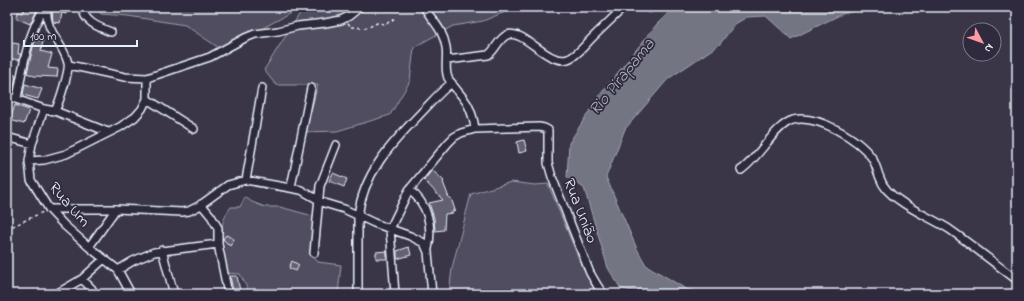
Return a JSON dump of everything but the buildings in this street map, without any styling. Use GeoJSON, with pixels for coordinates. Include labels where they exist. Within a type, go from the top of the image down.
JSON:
{"type":"FeatureCollection","features":[{"type":"Feature","properties":{"kind":"street"},"geometry":{"type":"LineString","coordinates":[[46,7],[46,16],[49,27],[63,50],[69,65],[59,102],[55,110]]}},
{"type":"Feature","properties":{"kind":"street"},"geometry":{"type":"LineString","coordinates":[[17,98],[31,34],[36,22],[46,7]]}},
{"type":"Feature","properties":{"kind":"street"},"geometry":{"type":"LineString","coordinates":[[82,7],[86,18],[98,28],[111,32]]}},
{"type":"Feature","properties":{"kind":"street"},"geometry":{"type":"LineString","coordinates":[[69,65],[125,78],[147,78],[210,57],[255,34],[298,26],[325,23],[345,18],[350,16],[360,7]]}},
{"type":"Feature","properties":{"kind":"street"},"geometry":{"type":"LineString","coordinates":[[395,294],[390,229],[400,206],[410,190],[454,137],[476,129],[470,110],[452,84],[446,72],[446,48],[442,35],[439,28],[424,7]]}},
{"type":"Feature","properties":{"kind":"street"},"geometry":{"type":"LineString","coordinates":[[447,60],[488,55],[502,38],[510,34],[514,34],[557,60],[567,60],[577,53],[624,7]]}},
{"type":"Feature","properties":{"kind":"street"},"geometry":{"type":"LineString","coordinates":[[29,161],[44,160],[62,156],[120,127],[135,117],[142,109],[147,99],[147,78]]}},
{"type":"Feature","properties":{"kind":"street"},"geometry":{"type":"LineString","coordinates":[[358,294],[359,207],[372,172],[384,154],[436,95],[452,84]]}},
{"type":"Feature","properties":{"kind":"street"},"geometry":{"type":"LineString","coordinates":[[246,180],[262,88]]}},
{"type":"Feature","properties":{"kind":"street"},"geometry":{"type":"LineString","coordinates":[[291,187],[310,88]]}},
{"type":"Feature","properties":{"kind":"street"},"geometry":{"type":"LineString","coordinates":[[7,96],[17,98],[44,109],[55,110],[108,132]]}},
{"type":"Feature","properties":{"kind":"street"},"geometry":{"type":"LineString","coordinates":[[147,99],[194,129]]}},
{"type":"Feature","properties":{"kind":"street","name":"Rua Um"},"geometry":{"type":"LineString","coordinates":[[44,109],[32,144],[29,161],[31,180],[49,209],[64,225],[118,270],[131,294]]}},
{"type":"Feature","properties":{"kind":"street"},"geometry":{"type":"LineString","coordinates":[[741,170],[751,162],[773,136],[789,122],[804,120],[820,122],[838,131],[867,151],[874,161],[883,185],[892,195],[906,205],[951,230],[1017,280]]}},
{"type":"Feature","properties":{"kind":"street","name":"Rua União"},"geometry":{"type":"LineString","coordinates":[[476,129],[547,129],[549,132],[548,163],[552,177],[590,273],[603,294]]}},
{"type":"Feature","properties":{"kind":"street"},"geometry":{"type":"LineString","coordinates":[[7,137],[32,144]]}},
{"type":"Feature","properties":{"kind":"street"},"geometry":{"type":"LineString","coordinates":[[314,253],[320,186],[336,145]]}},
{"type":"Feature","properties":{"kind":"street"},"geometry":{"type":"LineString","coordinates":[[49,209],[116,209],[182,212],[188,211],[201,204],[228,185],[246,180],[291,187],[306,192],[319,201],[344,209],[420,240],[428,249]]}},
{"type":"Feature","properties":{"kind":"street"},"geometry":{"type":"LineString","coordinates":[[410,190],[417,195],[426,212],[430,234],[428,249],[432,294]]}},
{"type":"Feature","properties":{"kind":"street"},"geometry":{"type":"LineString","coordinates":[[201,204],[218,228],[218,244],[228,294]]}},
{"type":"Feature","properties":{"kind":"street"},"geometry":{"type":"LineString","coordinates":[[89,247],[116,209]]}},
{"type":"Feature","properties":{"kind":"street"},"geometry":{"type":"LineString","coordinates":[[118,270],[133,261],[154,252],[218,244]]}},
{"type":"Feature","properties":{"kind":"street"},"geometry":{"type":"LineString","coordinates":[[162,250],[174,294]]}},
{"type":"Feature","properties":{"kind":"street"},"geometry":{"type":"LineString","coordinates":[[56,294],[82,279],[104,259]]}},
{"type":"Feature","properties":{"kind":"street"},"geometry":{"type":"LineString","coordinates":[[82,279],[92,289],[94,294]]}},
{"type":"Feature","properties":{"kind":"path"},"geometry":{"type":"LineString","coordinates":[[345,18],[351,27],[367,28],[377,23],[386,24],[395,18]]}},
{"type":"Feature","properties":{"kind":"path"},"geometry":{"type":"LineString","coordinates":[[7,229],[49,209]]}},
{"type":"Feature","properties":{"kind":"shaded area"},"geometry":{"type":"Polygon","coordinates":[[[96,7],[302,7],[222,50],[185,25],[128,16],[101,14],[96,7]]]}},
{"type":"Feature","properties":{"kind":"shaded area"},"geometry":{"type":"Polygon","coordinates":[[[304,7],[517,7],[483,21],[453,26],[414,47],[410,81],[390,115],[337,131],[305,132],[318,85],[276,85],[264,70],[304,7]]]}},
{"type":"Feature","properties":{"kind":"shaded area"},"geometry":{"type":"Polygon","coordinates":[[[621,7],[657,7],[651,13],[621,7]]]}},
{"type":"Feature","properties":{"kind":"shaded area"},"geometry":{"type":"Polygon","coordinates":[[[511,182],[535,185],[548,184],[583,269],[597,294],[449,294],[452,268],[471,194],[511,182]]]}},
{"type":"Feature","properties":{"kind":"shaded area"},"geometry":{"type":"Polygon","coordinates":[[[245,197],[252,202],[265,207],[280,207],[313,216],[314,228],[310,253],[318,262],[341,265],[338,294],[247,294],[248,290],[240,274],[227,273],[221,239],[221,231],[226,215],[231,207],[240,207],[245,197]]]}},
{"type":"Feature","properties":{"kind":"water","name":"Rio Pirapama"},"geometry":{"type":"Polygon","coordinates":[[[675,7],[859,7],[858,10],[842,14],[791,39],[766,16],[747,17],[735,24],[720,44],[668,79],[625,129],[606,177],[637,249],[646,265],[686,289],[704,294],[642,294],[640,292],[621,289],[608,268],[584,188],[567,177],[569,143],[599,96],[657,24],[675,7]]]}}]}
